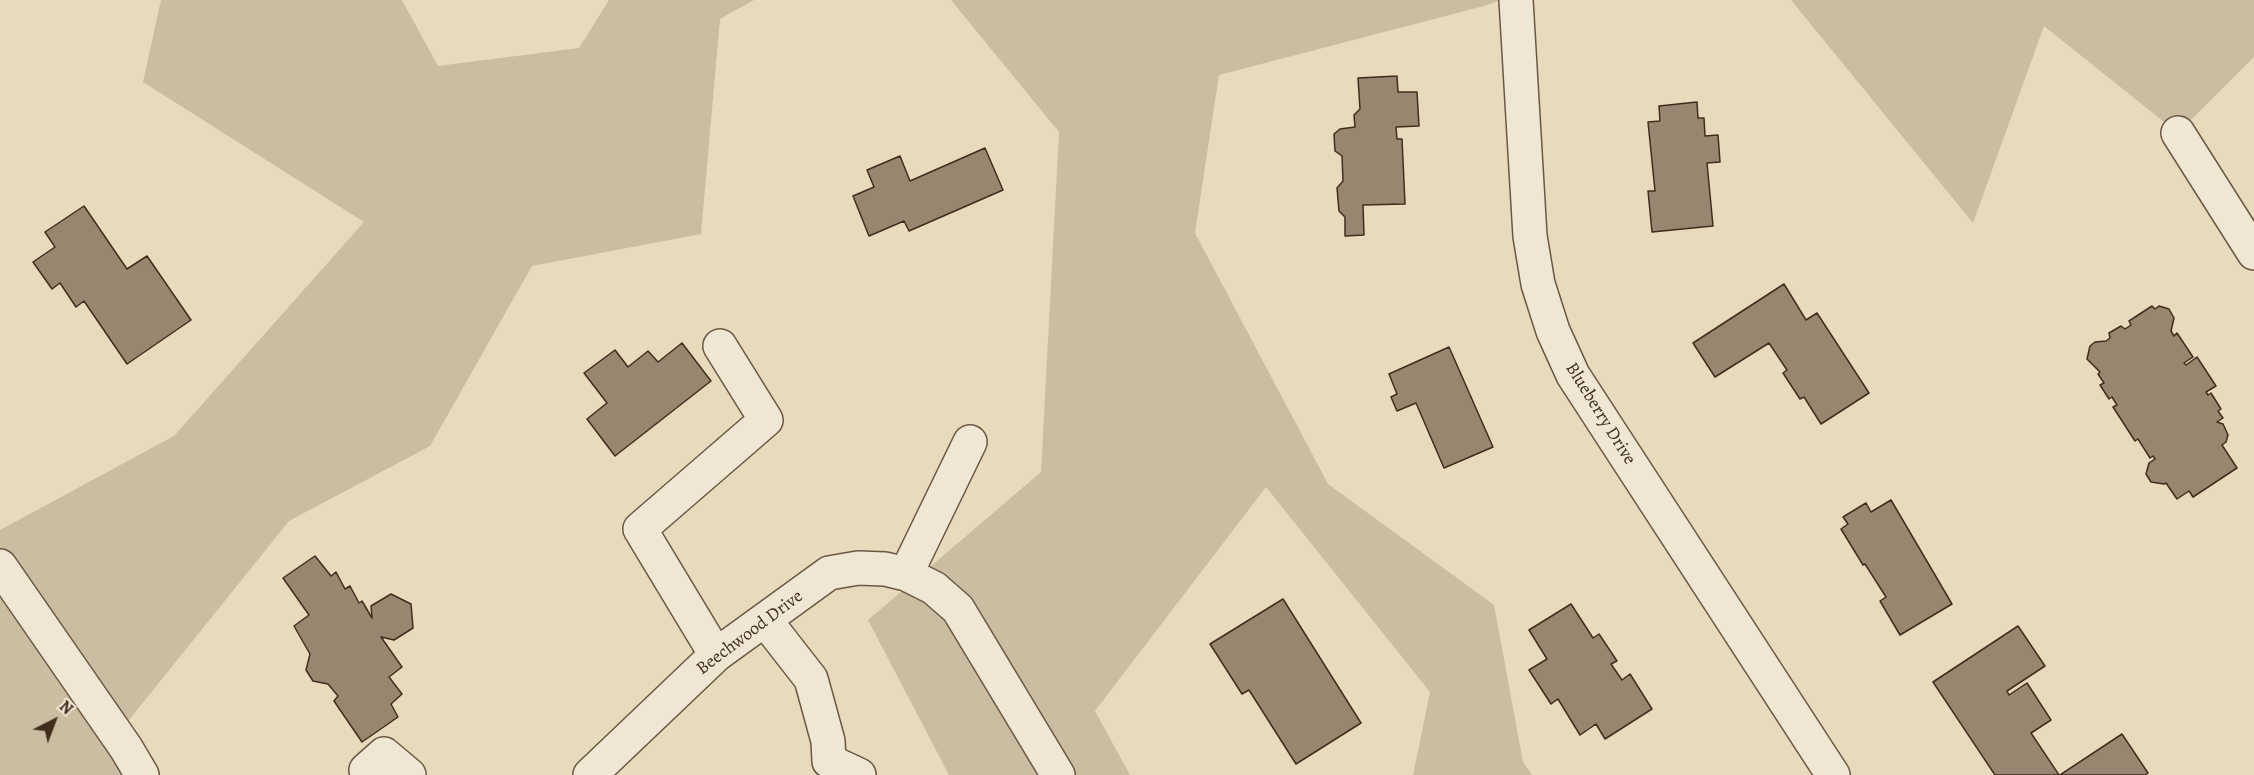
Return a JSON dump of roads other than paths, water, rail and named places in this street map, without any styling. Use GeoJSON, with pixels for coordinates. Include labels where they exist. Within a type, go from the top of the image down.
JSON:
{"type":"FeatureCollection","features":[{"type":"Feature","properties":{"kind":"street","name":"Blueberry Drive"},"geometry":{"type":"LineString","coordinates":[[1516,0],[1530,236],[1538,284],[1553,331],[1574,375],[1833,775]]}},
{"type":"Feature","properties":{"kind":"street"},"geometry":{"type":"LineString","coordinates":[[2178,133],[2254,253]]}},
{"type":"Feature","properties":{"kind":"street"},"geometry":{"type":"LineString","coordinates":[[716,655],[640,529],[766,420],[720,346]]}},
{"type":"Feature","properties":{"kind":"street"},"geometry":{"type":"LineString","coordinates":[[906,574],[970,442]]}},
{"type":"Feature","properties":{"kind":"street"},"geometry":{"type":"LineString","coordinates":[[0,566],[126,748],[142,775]]}},
{"type":"Feature","properties":{"kind":"street","name":"Beechwood Drive"},"geometry":{"type":"LineString","coordinates":[[590,775],[716,655],[829,573],[858,568],[885,569],[906,574],[934,588],[958,609],[1058,775]]}},
{"type":"Feature","properties":{"kind":"street"},"geometry":{"type":"LineString","coordinates":[[765,620],[812,679],[828,741],[829,761],[859,775]]}},
{"type":"Feature","properties":{"kind":"street"},"geometry":{"type":"LineString","coordinates":[[366,770],[384,754],[409,775]]}}]}
